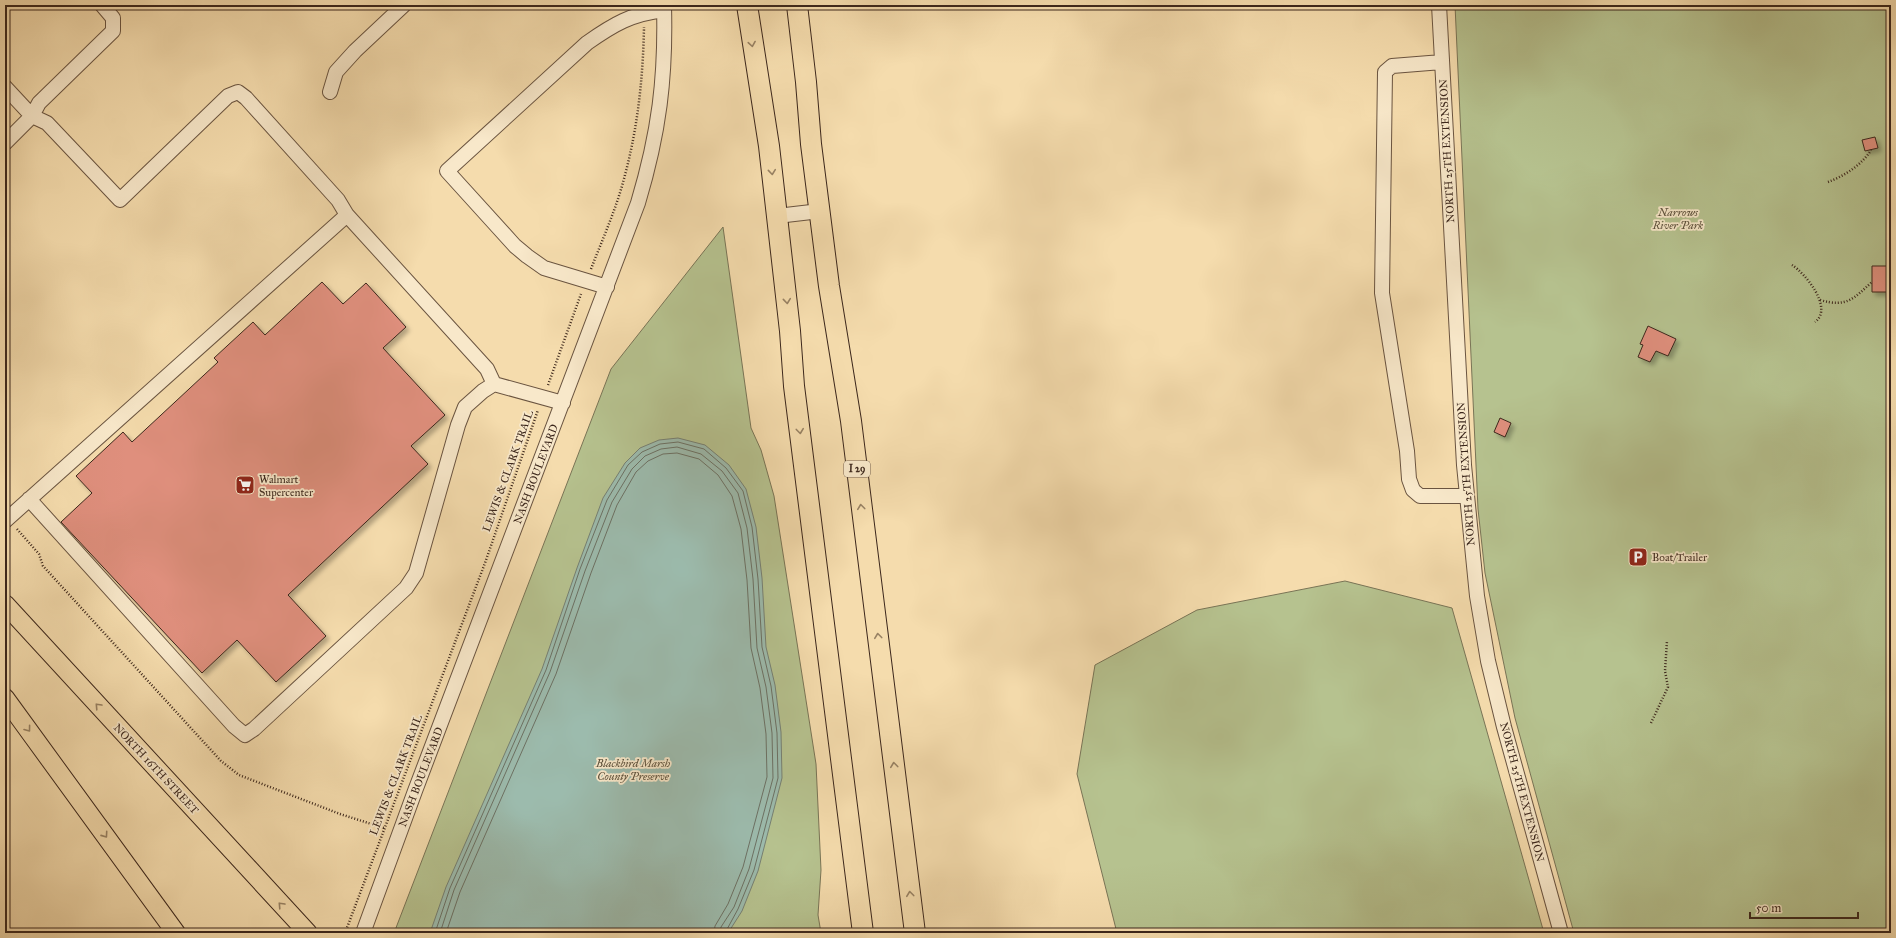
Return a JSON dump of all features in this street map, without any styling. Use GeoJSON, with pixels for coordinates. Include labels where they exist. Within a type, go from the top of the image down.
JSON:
{"type":"FeatureCollection","features":[{"type":"Feature","properties":{"kind":"highway"},"geometry":{"type":"LineString","coordinates":[[747,5],[769,146],[794,386],[863,933]]}},
{"type":"Feature","properties":{"kind":"highway","name":"I 29"},"geometry":{"type":"LineString","coordinates":[[797,5],[806,82],[811,144],[851,421],[915,933]]}},
{"type":"Feature","properties":{"kind":"main road","name":"NORTH 16TH STREET"},"geometry":{"type":"LineString","coordinates":[[5,604],[308,933]]}},
{"type":"Feature","properties":{"kind":"main road"},"geometry":{"type":"LineString","coordinates":[[5,698],[176,933]]}},
{"type":"Feature","properties":{"kind":"street"},"geometry":{"type":"LineString","coordinates":[[5,143],[32,116],[39,103],[113,31],[113,18],[102,5]]}},
{"type":"Feature","properties":{"kind":"street"},"geometry":{"type":"LineString","coordinates":[[330,92],[336,72],[355,51],[404,5]]}},
{"type":"Feature","properties":{"kind":"street","name":"NORTH 25TH EXTENSION"},"geometry":{"type":"LineString","coordinates":[[1439,5],[1467,496],[1476,596],[1488,661],[1504,727],[1561,933]]}},
{"type":"Feature","properties":{"kind":"street"},"geometry":{"type":"LineString","coordinates":[[607,287],[586,282],[544,268],[527,256],[515,246],[447,171],[587,43],[612,25],[644,12],[664,7]]}},
{"type":"Feature","properties":{"kind":"street","name":"NASH BOULEVARD"},"geometry":{"type":"LineString","coordinates":[[363,933],[415,791],[638,203],[653,150],[662,93],[665,45],[664,7]]}},
{"type":"Feature","properties":{"kind":"street"},"geometry":{"type":"LineString","coordinates":[[1442,62],[1392,66],[1385,72],[1382,293],[1408,451],[1408,479],[1413,490],[1420,496],[1467,496]]}},
{"type":"Feature","properties":{"kind":"street"},"geometry":{"type":"LineString","coordinates":[[6,92],[32,116],[47,123],[120,200],[228,96],[238,92],[246,98],[338,200],[347,215],[487,369],[494,384]]}},
{"type":"Feature","properties":{"kind":"street"},"geometry":{"type":"LineString","coordinates":[[777,216],[820,211]]}},
{"type":"Feature","properties":{"kind":"street"},"geometry":{"type":"LineString","coordinates":[[9,517],[347,215]]}},
{"type":"Feature","properties":{"kind":"street"},"geometry":{"type":"LineString","coordinates":[[29,499],[234,726],[245,735],[254,729],[406,588],[416,573],[458,425],[465,407],[483,391],[494,384],[563,403]]}},
{"type":"Feature","properties":{"kind":"path","name":"LEWIS & CLARK TRAIL"},"geometry":{"type":"LineString","coordinates":[[345,933],[485,563],[543,397],[625,175],[634,135],[644,66],[644,12]]}},
{"type":"Feature","properties":{"kind":"path"},"geometry":{"type":"LineString","coordinates":[[1828,182],[1844,175],[1867,156],[1871,150]]}},
{"type":"Feature","properties":{"kind":"path"},"geometry":{"type":"LineString","coordinates":[[1792,266],[1806,275],[1820,300],[1820,315],[1815,322]]}},
{"type":"Feature","properties":{"kind":"path"},"geometry":{"type":"LineString","coordinates":[[1820,300],[1835,303],[1852,300],[1872,282]]}},
{"type":"Feature","properties":{"kind":"path"},"geometry":{"type":"LineString","coordinates":[[9,517],[39,554],[43,566],[221,760],[238,775],[340,814],[384,828]]}},
{"type":"Feature","properties":{"kind":"path"},"geometry":{"type":"LineString","coordinates":[[1651,723],[1668,687],[1665,671],[1667,641]]}},
{"type":"Feature","properties":{"kind":"green space","name":"Narrows River Park"},"geometry":{"type":"Polygon","coordinates":[[[1455,5],[1891,5],[1891,933],[1574,933],[1515,718],[1485,573],[1478,509],[1455,5]]]}},
{"type":"Feature","properties":{"kind":"green space","name":"Blackbird Marsh County Preserve"},"geometry":{"type":"Polygon","coordinates":[[[723,227],[751,428],[761,450],[774,496],[816,764],[821,870],[818,915],[821,933],[394,933],[611,369],[723,227]]]}},
{"type":"Feature","properties":{"kind":"green space"},"geometry":{"type":"Polygon","coordinates":[[[1345,581],[1452,608],[1544,933],[1117,933],[1077,774],[1095,665],[1197,610],[1345,581]]]}},
{"type":"Feature","properties":{"kind":"water","name":"Blackbird Marsh County Preserve"},"geometry":{"type":"Polygon","coordinates":[[[678,438],[705,445],[729,465],[746,489],[756,527],[762,578],[766,647],[775,685],[781,732],[782,778],[758,871],[742,911],[728,933],[430,933],[446,887],[542,669],[603,498],[625,463],[640,448],[659,440],[678,438]]]}},
{"type":"Feature","properties":{"kind":"building"},"geometry":{"type":"Polygon","coordinates":[[[1875,137],[1878,148],[1865,151],[1862,140],[1875,137]]]}},
{"type":"Feature","properties":{"kind":"building"},"geometry":{"type":"Polygon","coordinates":[[[1872,266],[1891,266],[1891,292],[1872,292],[1872,266]]]}},
{"type":"Feature","properties":{"kind":"building","name":"Walmart Supercenter"},"geometry":{"type":"Polygon","coordinates":[[[322,282],[343,304],[366,283],[406,327],[383,348],[445,415],[411,446],[428,464],[288,595],[326,636],[276,682],[237,640],[202,673],[61,522],[92,493],[76,476],[123,432],[132,442],[218,362],[214,358],[253,322],[265,335],[322,282]]]}},
{"type":"Feature","properties":{"kind":"building"},"geometry":{"type":"Polygon","coordinates":[[[1648,326],[1676,339],[1668,356],[1656,351],[1650,362],[1638,357],[1643,345],[1640,344],[1648,326]]]}},
{"type":"Feature","properties":{"kind":"building"},"geometry":{"type":"Polygon","coordinates":[[[1500,418],[1511,423],[1505,437],[1494,432],[1500,418]]]}},
{"type":"Feature","properties":{"kind":"place","name":"Walmart Supercenter"},"geometry":{"type":"Point","coordinates":[245,485]}},
{"type":"Feature","properties":{"kind":"place","name":"Boat/Trailer"},"geometry":{"type":"Point","coordinates":[1638,557]}}]}
